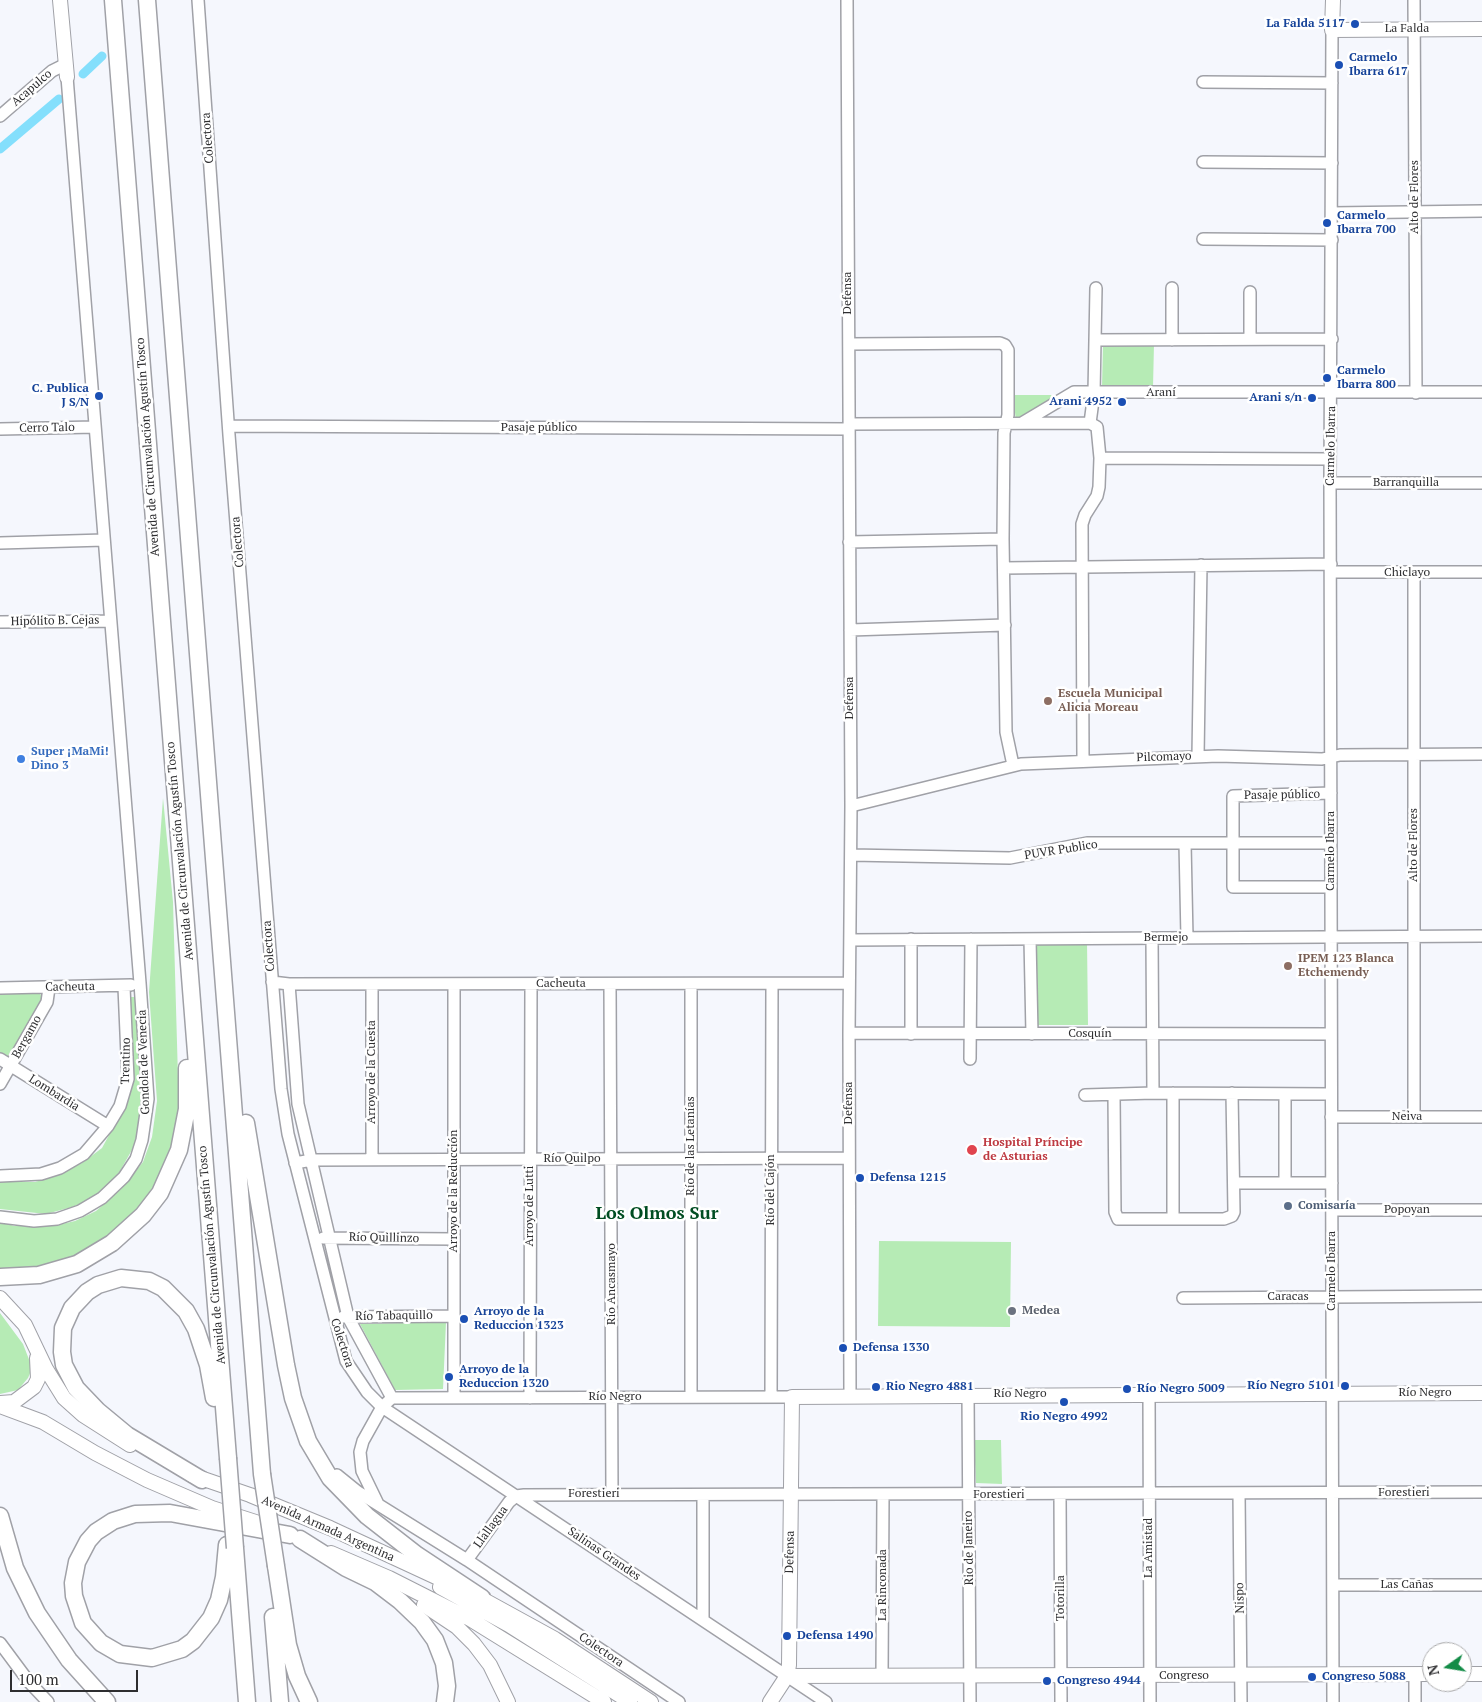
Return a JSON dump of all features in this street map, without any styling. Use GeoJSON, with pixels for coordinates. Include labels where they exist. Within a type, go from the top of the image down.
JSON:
{"type":"FeatureCollection","features":[{"type":"Feature","properties":{"kind":"highway","name":"Avenida de Circunvalación Agustín Tosco"},"geometry":{"type":"LineString","coordinates":[[113,0],[189,966],[224,1457],[231,1503],[231,1546],[247,1702]]}},
{"type":"Feature","properties":{"kind":"highway"},"geometry":{"type":"LineString","coordinates":[[147,0],[262,1474],[273,1564],[288,1646],[297,1676],[309,1702]]}},
{"type":"Feature","properties":{"kind":"highway"},"geometry":{"type":"LineString","coordinates":[[206,748],[221,818],[248,1140],[286,1365],[296,1406],[308,1441],[330,1478],[367,1516],[417,1555],[482,1598]]}},
{"type":"Feature","properties":{"kind":"highway"},"geometry":{"type":"LineString","coordinates":[[0,1277],[39,1276],[89,1258],[112,1243],[134,1225],[160,1193],[174,1165],[186,1122],[188,1094],[184,1030],[189,966]]}},
{"type":"Feature","properties":{"kind":"highway"},"geometry":{"type":"LineString","coordinates":[[202,1480],[128,1435],[98,1411],[76,1388],[64,1364],[62,1340],[69,1313],[87,1292],[109,1280],[134,1278],[163,1288],[186,1310],[200,1337],[208,1365],[224,1457]]}},
{"type":"Feature","properties":{"kind":"highway"},"geometry":{"type":"LineString","coordinates":[[231,1546],[215,1609],[204,1630],[182,1649],[152,1658],[120,1654],[101,1643],[83,1623],[74,1596],[73,1583],[77,1562],[88,1541],[100,1529],[113,1521],[134,1514],[170,1513],[295,1537],[346,1568],[375,1582],[400,1600],[422,1622],[435,1640],[444,1663],[447,1686],[445,1702]]}},
{"type":"Feature","properties":{"kind":"highway"},"geometry":{"type":"LineString","coordinates":[[0,1516],[15,1568],[37,1613],[69,1660],[107,1702]]}},
{"type":"Feature","properties":{"kind":"highway"},"geometry":{"type":"LineString","coordinates":[[273,1564],[280,1702]]}},
{"type":"Feature","properties":{"kind":"main road"},"geometry":{"type":"LineString","coordinates":[[60,0],[67,70]]}},
{"type":"Feature","properties":{"kind":"main road","name":"Carmelo Ibarra"},"geometry":{"type":"LineString","coordinates":[[1332,30],[1333,0]]}},
{"type":"Feature","properties":{"kind":"main road","name":"La Falda"},"geometry":{"type":"LineString","coordinates":[[1332,30],[1482,29]]}},
{"type":"Feature","properties":{"kind":"main road","name":"Avenida Armada Argentina"},"geometry":{"type":"LineString","coordinates":[[0,1298],[11,1308],[31,1335],[53,1381],[73,1407],[125,1442],[202,1480],[250,1495],[330,1528],[482,1598],[555,1639],[651,1702]]}},
{"type":"Feature","properties":{"kind":"main road","name":"Avenida Armada Argentina"},"geometry":{"type":"LineString","coordinates":[[0,1404],[14,1402],[22,1397],[34,1387],[38,1379],[37,1358],[31,1335]]}},
{"type":"Feature","properties":{"kind":"main road","name":"Río Negro"},"geometry":{"type":"LineString","coordinates":[[792,1397],[968,1394],[1482,1393]]}},
{"type":"Feature","properties":{"kind":"main road","name":"Defensa"},"geometry":{"type":"LineString","coordinates":[[787,1676],[792,1397]]}},
{"type":"Feature","properties":{"kind":"main road","name":"Avenida Armada Argentina"},"geometry":{"type":"LineString","coordinates":[[0,1404],[32,1416],[112,1463],[186,1497],[295,1537],[365,1567],[490,1630],[604,1702]]}},
{"type":"Feature","properties":{"kind":"main road"},"geometry":{"type":"LineString","coordinates":[[250,1495],[290,1518],[363,1550],[475,1604],[630,1702]]}},
{"type":"Feature","properties":{"kind":"main road"},"geometry":{"type":"LineString","coordinates":[[365,1567],[443,1617],[468,1637],[490,1665],[508,1702]]}},
{"type":"Feature","properties":{"kind":"main road","name":"Congreso"},"geometry":{"type":"LineString","coordinates":[[787,1676],[1422,1674]]}},
{"type":"Feature","properties":{"kind":"main road"},"geometry":{"type":"LineString","coordinates":[[770,1702],[787,1676]]}},
{"type":"Feature","properties":{"kind":"street","name":"Colectora"},"geometry":{"type":"LineString","coordinates":[[198,0],[281,1089],[295,1163],[342,1350],[351,1371],[367,1392],[382,1407]]}},
{"type":"Feature","properties":{"kind":"street","name":"Defensa"},"geometry":{"type":"LineString","coordinates":[[847,0],[851,806],[849,983],[850,1396]]}},
{"type":"Feature","properties":{"kind":"street","name":"Alto de Flores"},"geometry":{"type":"LineString","coordinates":[[1414,0],[1416,393]]}},
{"type":"Feature","properties":{"kind":"street","name":"Carmelo Ibarra"},"geometry":{"type":"LineString","coordinates":[[1332,30],[1332,393],[1330,483],[1333,1702]]}},
{"type":"Feature","properties":{"kind":"street","name":"Acapulco"},"geometry":{"type":"LineString","coordinates":[[0,116],[52,70],[67,70]]}},
{"type":"Feature","properties":{"kind":"street"},"geometry":{"type":"LineString","coordinates":[[67,70],[140,983]]}},
{"type":"Feature","properties":{"kind":"street"},"geometry":{"type":"LineString","coordinates":[[1203,82],[1332,83]]}},
{"type":"Feature","properties":{"kind":"street"},"geometry":{"type":"LineString","coordinates":[[1203,162],[1332,163]]}},
{"type":"Feature","properties":{"kind":"street"},"geometry":{"type":"LineString","coordinates":[[1332,213],[1482,211]]}},
{"type":"Feature","properties":{"kind":"street"},"geometry":{"type":"LineString","coordinates":[[1204,239],[1332,240]]}},
{"type":"Feature","properties":{"kind":"street"},"geometry":{"type":"LineString","coordinates":[[1090,423],[1094,392],[1096,288]]}},
{"type":"Feature","properties":{"kind":"street"},"geometry":{"type":"LineString","coordinates":[[1172,288],[1172,340]]}},
{"type":"Feature","properties":{"kind":"street"},"geometry":{"type":"LineString","coordinates":[[1250,292],[1250,339]]}},
{"type":"Feature","properties":{"kind":"street"},"geometry":{"type":"LineString","coordinates":[[1095,340],[1332,339]]}},
{"type":"Feature","properties":{"kind":"street"},"geometry":{"type":"LineString","coordinates":[[849,344],[1005,345],[1008,358],[1007,423],[1004,433],[1006,732],[1013,765]]}},
{"type":"Feature","properties":{"kind":"street","name":"Araní"},"geometry":{"type":"LineString","coordinates":[[1021,423],[1074,392],[1482,392]]}},
{"type":"Feature","properties":{"kind":"street"},"geometry":{"type":"LineString","coordinates":[[849,427],[1007,423],[1090,423],[1097,426],[1100,458],[1097,496],[1083,519],[1083,760]]}},
{"type":"Feature","properties":{"kind":"street","name":"Pasaje público"},"geometry":{"type":"LineString","coordinates":[[229,426],[849,427]]}},
{"type":"Feature","properties":{"kind":"street","name":"Cerro Talo"},"geometry":{"type":"LineString","coordinates":[[0,429],[95,427]]}},
{"type":"Feature","properties":{"kind":"street"},"geometry":{"type":"LineString","coordinates":[[1100,458],[1330,458]]}},
{"type":"Feature","properties":{"kind":"street","name":"Barranquilla"},"geometry":{"type":"LineString","coordinates":[[1330,483],[1482,483]]}},
{"type":"Feature","properties":{"kind":"street"},"geometry":{"type":"LineString","coordinates":[[849,542],[1004,539]]}},
{"type":"Feature","properties":{"kind":"street"},"geometry":{"type":"LineString","coordinates":[[0,543],[104,540]]}},
{"type":"Feature","properties":{"kind":"street"},"geometry":{"type":"LineString","coordinates":[[1198,756],[1201,565]]}},
{"type":"Feature","properties":{"kind":"street","name":"Chiclayo"},"geometry":{"type":"LineString","coordinates":[[1004,568],[1201,565],[1331,568],[1414,573],[1482,572]]}},
{"type":"Feature","properties":{"kind":"street","name":"Alto de Flores"},"geometry":{"type":"LineString","coordinates":[[1414,573],[1414,1118]]}},
{"type":"Feature","properties":{"kind":"street","name":"Hipólito B. Cejas"},"geometry":{"type":"LineString","coordinates":[[0,622],[110,621]]}},
{"type":"Feature","properties":{"kind":"street"},"geometry":{"type":"LineString","coordinates":[[850,630],[1005,625]]}},
{"type":"Feature","properties":{"kind":"street","name":"Pilcomayo"},"geometry":{"type":"LineString","coordinates":[[851,806],[1013,765],[1083,760],[1198,756],[1331,757],[1340,755],[1482,754]]}},
{"type":"Feature","properties":{"kind":"street","name":"Pasaje público"},"geometry":{"type":"LineString","coordinates":[[1233,843],[1233,796],[1331,794]]}},
{"type":"Feature","properties":{"kind":"street","name":"PUVR Publico"},"geometry":{"type":"LineString","coordinates":[[851,855],[1010,858],[1087,843],[1331,843]]}},
{"type":"Feature","properties":{"kind":"street"},"geometry":{"type":"LineString","coordinates":[[1186,843],[1187,938]]}},
{"type":"Feature","properties":{"kind":"street"},"geometry":{"type":"LineString","coordinates":[[1233,843],[1233,888],[1331,887]]}},
{"type":"Feature","properties":{"kind":"street","name":"Bermejo"},"geometry":{"type":"LineString","coordinates":[[850,940],[1482,936]]}},
{"type":"Feature","properties":{"kind":"street"},"geometry":{"type":"LineString","coordinates":[[1152,938],[1153,1093]]}},
{"type":"Feature","properties":{"kind":"street"},"geometry":{"type":"LineString","coordinates":[[911,939],[911,1034]]}},
{"type":"Feature","properties":{"kind":"street"},"geometry":{"type":"LineString","coordinates":[[970,939],[970,1059]]}},
{"type":"Feature","properties":{"kind":"street"},"geometry":{"type":"LineString","coordinates":[[1030,939],[1032,1034]]}},
{"type":"Feature","properties":{"kind":"street","name":"Cacheuta"},"geometry":{"type":"LineString","coordinates":[[272,982],[289,984],[849,983]]}},
{"type":"Feature","properties":{"kind":"street","name":"Cacheuta"},"geometry":{"type":"LineString","coordinates":[[0,988],[124,987],[140,983]]}},
{"type":"Feature","properties":{"kind":"street","name":"Gondola de Venecia"},"geometry":{"type":"LineString","coordinates":[[0,1217],[34,1221],[70,1215],[91,1206],[110,1192],[136,1159],[144,1134],[148,1099],[140,983]]}},
{"type":"Feature","properties":{"kind":"street"},"geometry":{"type":"LineString","coordinates":[[289,984],[296,1084],[348,1317],[392,1398],[382,1407],[363,1441],[360,1452],[362,1471],[378,1504]]}},
{"type":"Feature","properties":{"kind":"street","name":"Arroyo de la Cuesta"},"geometry":{"type":"LineString","coordinates":[[372,984],[372,1160]]}},
{"type":"Feature","properties":{"kind":"street","name":"Arroyo de la Reducción"},"geometry":{"type":"LineString","coordinates":[[454,984],[454,1398]]}},
{"type":"Feature","properties":{"kind":"street","name":"Arroyo de Lutti"},"geometry":{"type":"LineString","coordinates":[[530,984],[530,1398]]}},
{"type":"Feature","properties":{"kind":"street","name":"Río Ancasmayo"},"geometry":{"type":"LineString","coordinates":[[610,984],[612,1494]]}},
{"type":"Feature","properties":{"kind":"street","name":"Río de las Letanías"},"geometry":{"type":"LineString","coordinates":[[691,984],[691,1397]]}},
{"type":"Feature","properties":{"kind":"street","name":"Río del Cajón"},"geometry":{"type":"LineString","coordinates":[[771,1397],[772,984]]}},
{"type":"Feature","properties":{"kind":"street","name":"Trentino"},"geometry":{"type":"LineString","coordinates":[[0,1176],[41,1174],[60,1168],[84,1154],[108,1126],[120,1106],[128,1079],[124,987]]}},
{"type":"Feature","properties":{"kind":"street","name":"Bergamo"},"geometry":{"type":"LineString","coordinates":[[0,1084],[47,1002],[49,988]]}},
{"type":"Feature","properties":{"kind":"street","name":"Cosquín"},"geometry":{"type":"LineString","coordinates":[[849,1033],[1331,1034]]}},
{"type":"Feature","properties":{"kind":"street","name":"Lombardia"},"geometry":{"type":"LineString","coordinates":[[0,1059],[108,1126]]}},
{"type":"Feature","properties":{"kind":"street"},"geometry":{"type":"LineString","coordinates":[[1085,1095],[1153,1093],[1331,1094]]}},
{"type":"Feature","properties":{"kind":"street"},"geometry":{"type":"LineString","coordinates":[[1173,1093],[1173,1219]]}},
{"type":"Feature","properties":{"kind":"street"},"geometry":{"type":"LineString","coordinates":[[1114,1095],[1116,1216],[1122,1220],[1230,1218],[1234,1212],[1232,1093]]}},
{"type":"Feature","properties":{"kind":"street"},"geometry":{"type":"LineString","coordinates":[[1285,1094],[1285,1183]]}},
{"type":"Feature","properties":{"kind":"street","name":"Neiva"},"geometry":{"type":"LineString","coordinates":[[1332,1118],[1482,1117]]}},
{"type":"Feature","properties":{"kind":"street","name":"Río Quilpo"},"geometry":{"type":"LineString","coordinates":[[295,1163],[312,1160],[849,1158]]}},
{"type":"Feature","properties":{"kind":"street"},"geometry":{"type":"LineString","coordinates":[[1234,1183],[1332,1183]]}},
{"type":"Feature","properties":{"kind":"street","name":"Popoyan"},"geometry":{"type":"LineString","coordinates":[[1332,1210],[1482,1210]]}},
{"type":"Feature","properties":{"kind":"street","name":"Río Quillinzo"},"geometry":{"type":"LineString","coordinates":[[314,1238],[454,1239]]}},
{"type":"Feature","properties":{"kind":"street","name":"Caracas"},"geometry":{"type":"LineString","coordinates":[[1183,1298],[1482,1296]]}},
{"type":"Feature","properties":{"kind":"street","name":"Río Tabaquillo"},"geometry":{"type":"LineString","coordinates":[[333,1317],[454,1316]]}},
{"type":"Feature","properties":{"kind":"street","name":"Rio de Janeiro"},"geometry":{"type":"LineString","coordinates":[[968,1394],[970,1702]]}},
{"type":"Feature","properties":{"kind":"street","name":"La Amistad"},"geometry":{"type":"LineString","coordinates":[[1149,1394],[1150,1702]]}},
{"type":"Feature","properties":{"kind":"street","name":"Río Negro"},"geometry":{"type":"LineString","coordinates":[[392,1398],[792,1397]]}},
{"type":"Feature","properties":{"kind":"street","name":"Salinas Grandes"},"geometry":{"type":"LineString","coordinates":[[382,1407],[826,1702]]}},
{"type":"Feature","properties":{"kind":"street","name":"Colectora"},"geometry":{"type":"LineString","coordinates":[[308,1441],[341,1479],[467,1560],[679,1702]]}},
{"type":"Feature","properties":{"kind":"street","name":"Forestieri"},"geometry":{"type":"LineString","coordinates":[[516,1496],[612,1494],[968,1495],[1482,1492]]}},
{"type":"Feature","properties":{"kind":"street","name":"Nispo"},"geometry":{"type":"LineString","coordinates":[[1239,1493],[1241,1702]]}},
{"type":"Feature","properties":{"kind":"street","name":"Totorilla"},"geometry":{"type":"LineString","coordinates":[[1060,1494],[1061,1702]]}},
{"type":"Feature","properties":{"kind":"street"},"geometry":{"type":"LineString","coordinates":[[703,1495],[704,1620]]}},
{"type":"Feature","properties":{"kind":"street","name":"La Rinconada"},"geometry":{"type":"LineString","coordinates":[[882,1675],[883,1495]]}},
{"type":"Feature","properties":{"kind":"street","name":"Llallagua"},"geometry":{"type":"LineString","coordinates":[[467,1560],[508,1502],[516,1496]]}},
{"type":"Feature","properties":{"kind":"street","name":"Las Cañas"},"geometry":{"type":"LineString","coordinates":[[1333,1585],[1482,1585]]}},
{"type":"Feature","properties":{"kind":"street"},"geometry":{"type":"LineString","coordinates":[[1,1648],[48,1702]]}},
{"type":"Feature","properties":{"kind":"street"},"geometry":{"type":"LineString","coordinates":[[1415,1674],[1415,1702]]}},
{"type":"Feature","properties":{"kind":"green space"},"geometry":{"type":"Polygon","coordinates":[[[1103,344],[1154,344],[1153,387],[1102,387],[1103,344]]]}},
{"type":"Feature","properties":{"kind":"green space"},"geometry":{"type":"Polygon","coordinates":[[[1013,395],[1062,395],[1016,421],[1013,395]]]}},
{"type":"Feature","properties":{"kind":"green space"},"geometry":{"type":"Polygon","coordinates":[[[163,798],[173,902],[179,1113],[177,1136],[160,1177],[129,1222],[92,1250],[49,1269],[0,1273],[0,1221],[14,1226],[53,1226],[75,1221],[96,1211],[121,1189],[143,1162],[152,1137],[157,1101],[149,992],[163,798]]]}},
{"type":"Feature","properties":{"kind":"green space"},"geometry":{"type":"Polygon","coordinates":[[[1033,941],[1087,941],[1088,1025],[1034,1025],[1033,941]]]}},
{"type":"Feature","properties":{"kind":"green space"},"geometry":{"type":"Polygon","coordinates":[[[0,991],[36,991],[40,993],[43,1001],[7,1059],[0,1055],[0,991]]]}},
{"type":"Feature","properties":{"kind":"green space"},"geometry":{"type":"Polygon","coordinates":[[[127,997],[136,997],[141,1093],[140,1124],[133,1148],[120,1171],[108,1188],[88,1201],[72,1207],[46,1214],[0,1209],[0,1181],[35,1182],[52,1177],[82,1163],[102,1148],[120,1115],[132,1085],[127,997]]]}},
{"type":"Feature","properties":{"kind":"green space"},"geometry":{"type":"Polygon","coordinates":[[[879,1241],[1011,1242],[1010,1327],[878,1326],[879,1241]]]}},
{"type":"Feature","properties":{"kind":"green space"},"geometry":{"type":"Polygon","coordinates":[[[0,1313],[23,1344],[30,1362],[31,1371],[18,1390],[0,1394],[0,1313]]]}},
{"type":"Feature","properties":{"kind":"green space"},"geometry":{"type":"Polygon","coordinates":[[[446,1322],[443,1389],[395,1390],[360,1324],[446,1322]]]}},
{"type":"Feature","properties":{"kind":"green space"},"geometry":{"type":"Polygon","coordinates":[[[974,1440],[1001,1440],[1002,1484],[976,1483],[974,1440]]]}},
{"type":"Feature","properties":{"kind":"waterway"},"geometry":{"type":"LineString","coordinates":[[83,74],[102,56]]}},
{"type":"Feature","properties":{"kind":"waterway"},"geometry":{"type":"LineString","coordinates":[[0,149],[59,99]]}},
{"type":"Feature","properties":{"kind":"place","name":"La Falda 5117"},"geometry":{"type":"Point","coordinates":[1355,24]}},
{"type":"Feature","properties":{"kind":"place","name":"Carmelo Ibarra 617"},"geometry":{"type":"Point","coordinates":[1339,65]}},
{"type":"Feature","properties":{"kind":"place","name":"Carmelo Ibarra 700"},"geometry":{"type":"Point","coordinates":[1327,223]}},
{"type":"Feature","properties":{"kind":"place","name":"Carmelo Ibarra 800"},"geometry":{"type":"Point","coordinates":[1327,378]}},
{"type":"Feature","properties":{"kind":"place","name":"C. Publica J S/N"},"geometry":{"type":"Point","coordinates":[99,396]}},
{"type":"Feature","properties":{"kind":"place","name":"Arani s/n"},"geometry":{"type":"Point","coordinates":[1312,398]}},
{"type":"Feature","properties":{"kind":"place","name":"Arani 4952"},"geometry":{"type":"Point","coordinates":[1122,402]}},
{"type":"Feature","properties":{"kind":"place","name":"Escuela Municipal Alicia Moreau"},"geometry":{"type":"Point","coordinates":[1048,701]}},
{"type":"Feature","properties":{"kind":"place","name":"Super ¡MaMi! Dino 3"},"geometry":{"type":"Point","coordinates":[21,759]}},
{"type":"Feature","properties":{"kind":"place","name":"IPEM 123 Blanca Etchemendy"},"geometry":{"type":"Point","coordinates":[1288,966]}},
{"type":"Feature","properties":{"kind":"place","name":"Hospital Príncipe de Asturias"},"geometry":{"type":"Point","coordinates":[972,1150]}},
{"type":"Feature","properties":{"kind":"place","name":"Defensa 1215"},"geometry":{"type":"Point","coordinates":[860,1178]}},
{"type":"Feature","properties":{"kind":"place","name":"Comisaría"},"geometry":{"type":"Point","coordinates":[1288,1206]}},
{"type":"Feature","properties":{"kind":"place","name":"Medea"},"geometry":{"type":"Point","coordinates":[1012,1311]}},
{"type":"Feature","properties":{"kind":"place","name":"Arroyo de la Reduccion 1323"},"geometry":{"type":"Point","coordinates":[464,1319]}},
{"type":"Feature","properties":{"kind":"place","name":"Defensa 1330"},"geometry":{"type":"Point","coordinates":[843,1348]}},
{"type":"Feature","properties":{"kind":"place","name":"Arroyo de la Reduccion 1320"},"geometry":{"type":"Point","coordinates":[449,1377]}},
{"type":"Feature","properties":{"kind":"place","name":"Río Negro 5101"},"geometry":{"type":"Point","coordinates":[1345,1386]}},
{"type":"Feature","properties":{"kind":"place","name":"Rio Negro 4881"},"geometry":{"type":"Point","coordinates":[876,1387]}},
{"type":"Feature","properties":{"kind":"place","name":"Río Negro 5009"},"geometry":{"type":"Point","coordinates":[1127,1389]}},
{"type":"Feature","properties":{"kind":"place","name":"Rio Negro 4992"},"geometry":{"type":"Point","coordinates":[1064,1402]}},
{"type":"Feature","properties":{"kind":"place","name":"Defensa 1490"},"geometry":{"type":"Point","coordinates":[787,1636]}},
{"type":"Feature","properties":{"kind":"place","name":"Congreso 5088"},"geometry":{"type":"Point","coordinates":[1312,1677]}},
{"type":"Feature","properties":{"kind":"place","name":"Congreso 4944"},"geometry":{"type":"Point","coordinates":[1047,1681]}},
{"type":"Feature","properties":{"kind":"district","name":"Los Olmos Sur"},"geometry":{"type":"Point","coordinates":[657,1214]}}]}
